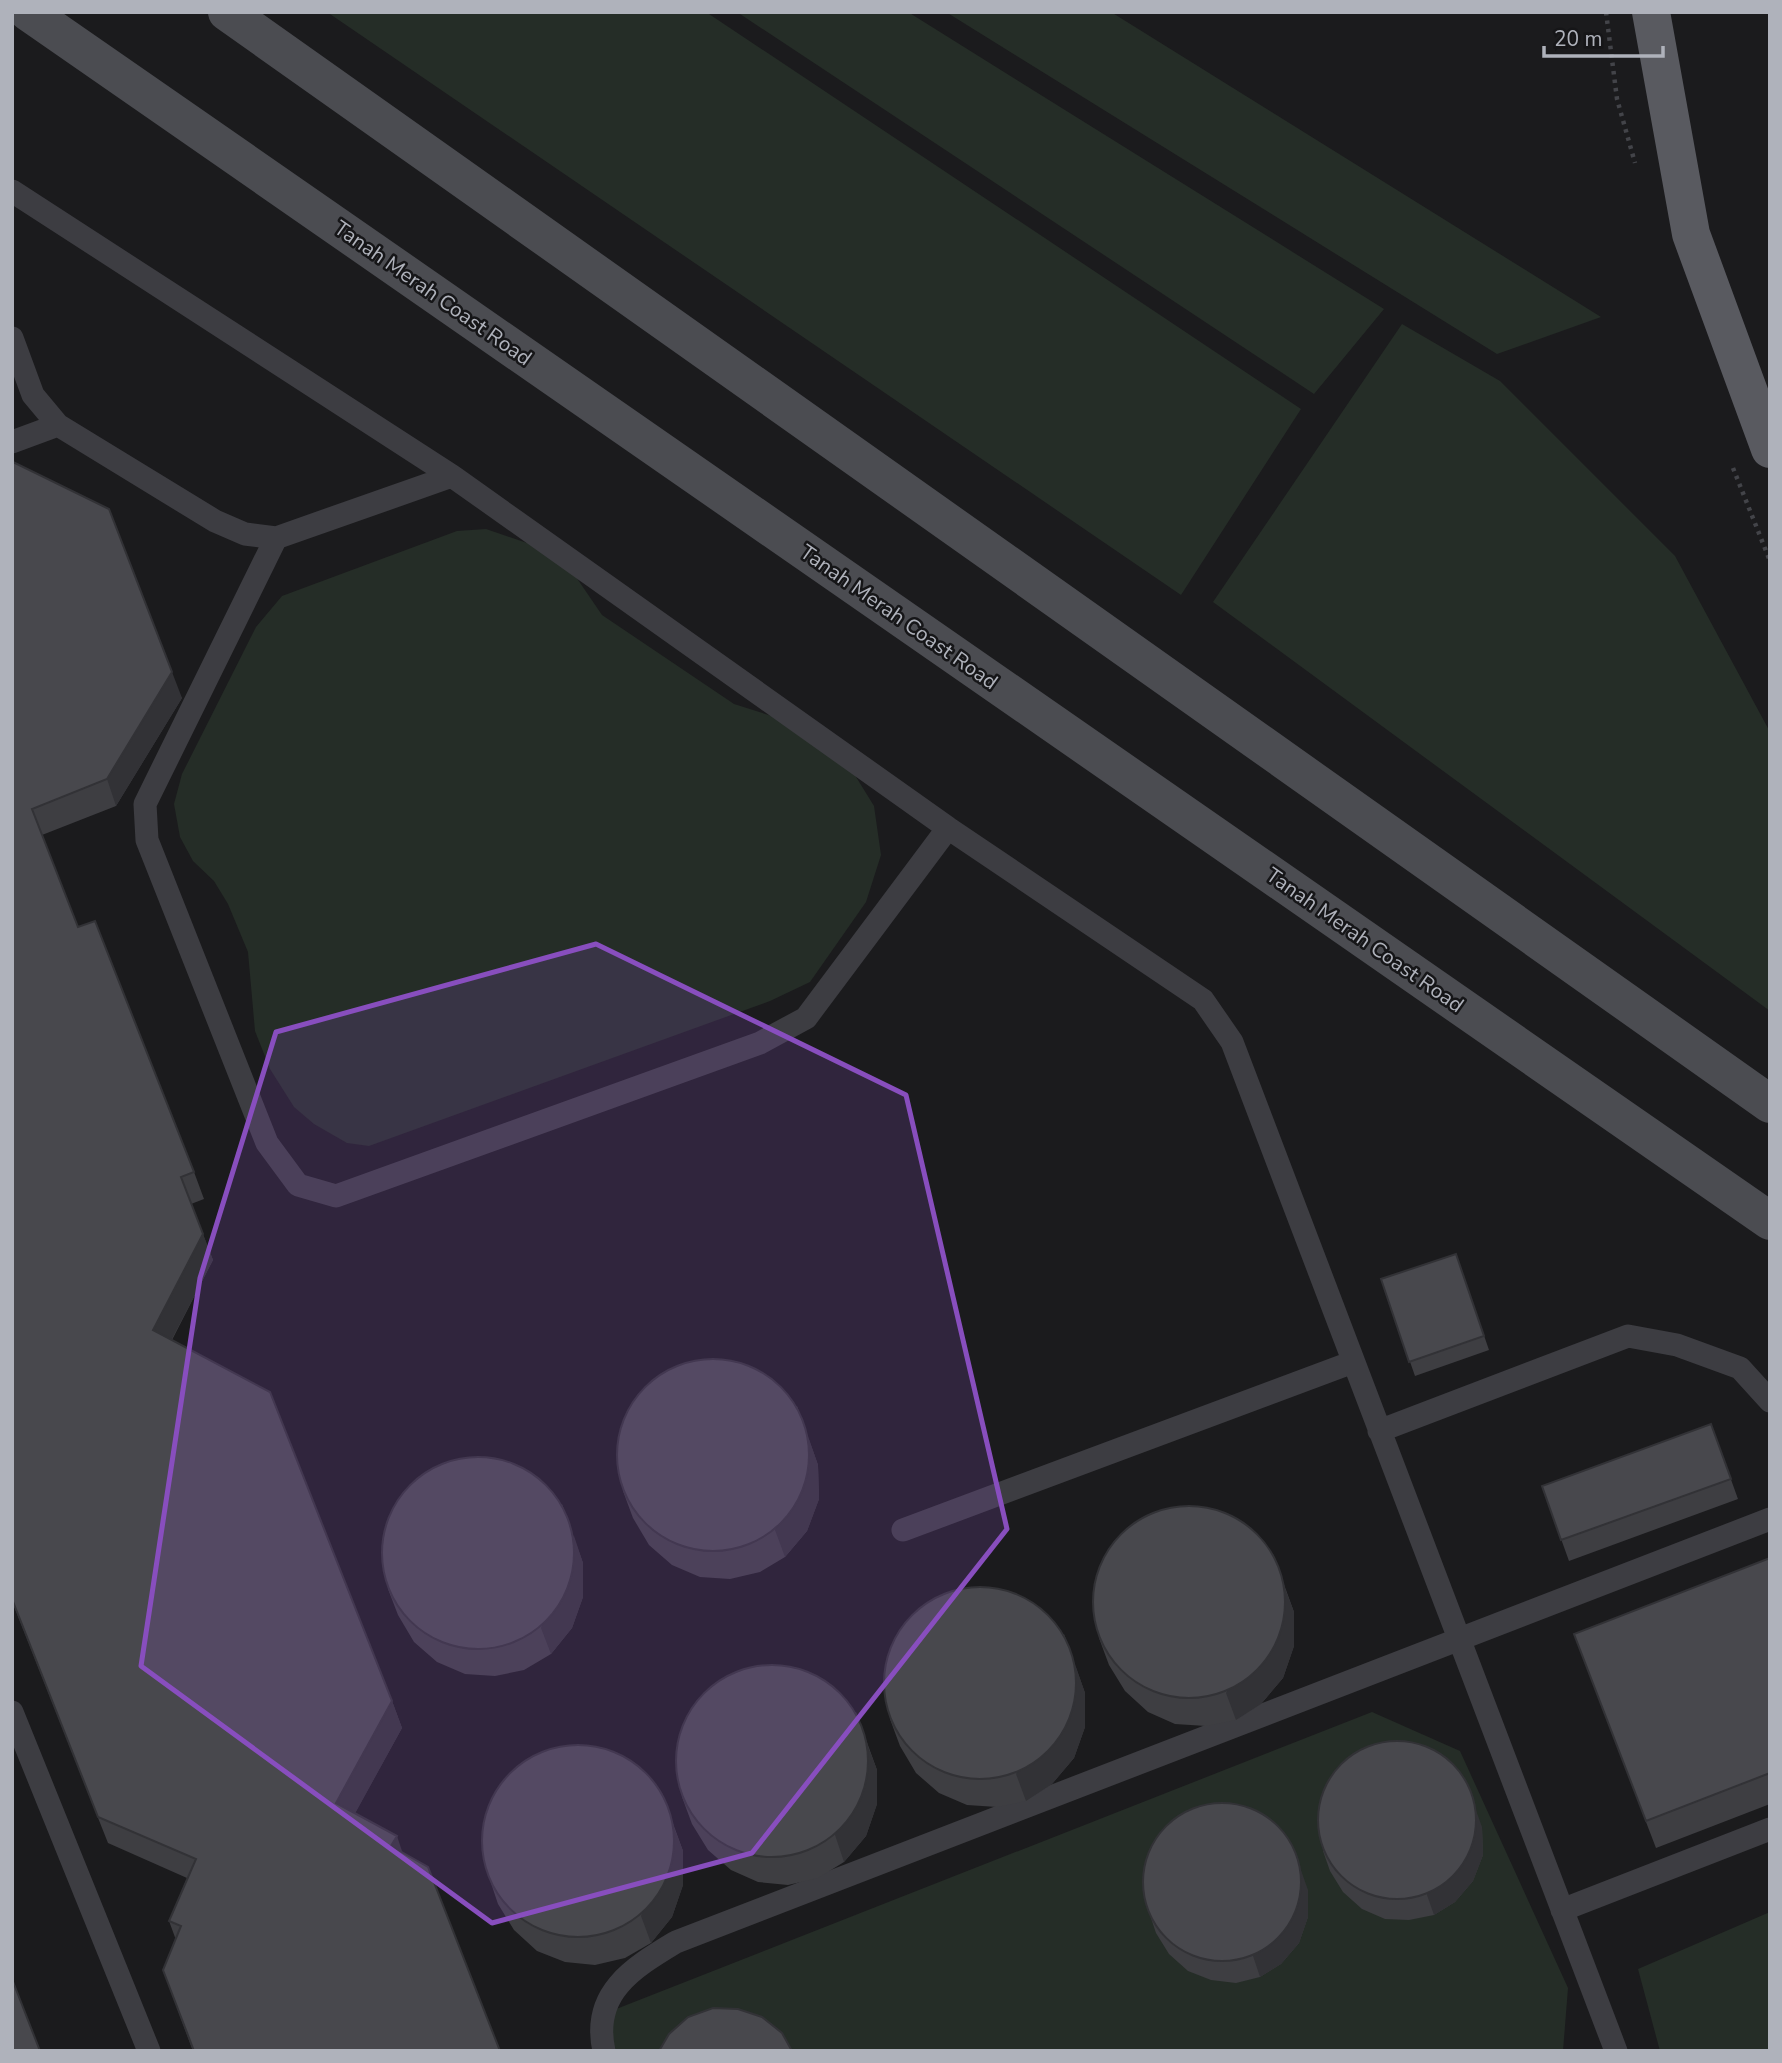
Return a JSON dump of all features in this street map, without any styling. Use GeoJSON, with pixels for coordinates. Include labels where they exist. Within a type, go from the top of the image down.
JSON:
{"type":"FeatureCollection","features":[{"type":"Feature","properties":{"kind":"main road"},"geometry":{"type":"LineString","coordinates":[[1651,12],[1691,234],[1770,449]]}},
{"type":"Feature","properties":{"kind":"street","name":"Tanah Merah Coast Road"},"geometry":{"type":"LineString","coordinates":[[29,12],[1770,1221]]}},
{"type":"Feature","properties":{"kind":"street"},"geometry":{"type":"LineString","coordinates":[[227,12],[1770,1104]]}},
{"type":"Feature","properties":{"kind":"lane"},"geometry":{"type":"LineString","coordinates":[[12,191],[452,476],[948,828],[1203,1000],[1231,1042],[1616,2051]]}},
{"type":"Feature","properties":{"kind":"lane"},"geometry":{"type":"LineString","coordinates":[[12,338],[33,395],[58,425],[215,521],[245,534],[276,538],[452,476]]}},
{"type":"Feature","properties":{"kind":"lane"},"geometry":{"type":"LineString","coordinates":[[12,442],[58,425]]}},
{"type":"Feature","properties":{"kind":"lane"},"geometry":{"type":"LineString","coordinates":[[276,538],[145,804],[148,840],[267,1143],[298,1185],[336,1196],[760,1042],[806,1018],[948,828]]}},
{"type":"Feature","properties":{"kind":"lane"},"geometry":{"type":"LineString","coordinates":[[1379,1431],[1628,1336],[1677,1345],[1740,1368],[1770,1401]]}},
{"type":"Feature","properties":{"kind":"lane"},"geometry":{"type":"LineString","coordinates":[[903,1530],[1353,1362]]}},
{"type":"Feature","properties":{"kind":"lane"},"geometry":{"type":"LineString","coordinates":[[604,2051],[599,2032],[614,1986],[644,1962],[676,1942],[1770,1519]]}},
{"type":"Feature","properties":{"kind":"lane"},"geometry":{"type":"LineString","coordinates":[[12,1712],[149,2051]]}},
{"type":"Feature","properties":{"kind":"lane"},"geometry":{"type":"LineString","coordinates":[[1562,1910],[1770,1829]]}},
{"type":"Feature","properties":{"kind":"highlighted area"},"geometry":{"type":"Polygon","coordinates":[[[596,944],[906,1095],[1007,1529],[752,1853],[492,1923],[141,1666],[200,1278],[276,1032],[596,944]]]}},
{"type":"Feature","properties":{"kind":"shaded area"},"geometry":{"type":"Polygon","coordinates":[[[327,12],[706,12],[1301,409],[1181,595],[327,12]]]}},
{"type":"Feature","properties":{"kind":"shaded area"},"geometry":{"type":"Polygon","coordinates":[[[737,12],[908,12],[1384,309],[1314,394],[737,12]]]}},
{"type":"Feature","properties":{"kind":"shaded area"},"geometry":{"type":"Polygon","coordinates":[[[946,12],[1111,12],[1601,317],[1497,354],[946,12]]]}},
{"type":"Feature","properties":{"kind":"shaded area"},"geometry":{"type":"Polygon","coordinates":[[[1402,324],[1500,381],[1675,556],[1770,732],[1770,1011],[1213,602],[1402,324]]]}},
{"type":"Feature","properties":{"kind":"shaded area"},"geometry":{"type":"Polygon","coordinates":[[[486,529],[530,544],[574,574],[602,615],[734,704],[778,718],[853,772],[874,806],[881,855],[866,902],[810,982],[770,1001],[369,1146],[347,1143],[314,1124],[294,1107],[270,1069],[255,1031],[248,952],[228,904],[214,881],[193,861],[180,837],[174,804],[182,774],[256,627],[282,596],[457,531],[486,529]]]}},
{"type":"Feature","properties":{"kind":"shaded area"},"geometry":{"type":"Polygon","coordinates":[[[1372,1712],[1460,1751],[1568,1988],[1563,2051],[613,2051],[601,2015],[1372,1712]]]}},
{"type":"Feature","properties":{"kind":"shaded area"},"geometry":{"type":"Polygon","coordinates":[[[1770,1912],[1770,2051],[1660,2051],[1638,1969],[1770,1912]]]}},
{"type":"Feature","properties":{"kind":"building"},"geometry":{"type":"Polygon","coordinates":[[[13,462],[109,509],[172,672],[107,779],[32,809],[78,927],[95,921],[194,1172],[181,1177],[203,1234],[153,1330],[270,1392],[392,1701],[336,1803],[397,1836],[391,1846],[428,1867],[500,2051],[194,2051],[163,1970],[181,1926],[169,1921],[196,1859],[98,1817],[12,1599],[13,462]]]}},
{"type":"Feature","properties":{"kind":"building"},"geometry":{"type":"Polygon","coordinates":[[[1456,1254],[1484,1336],[1409,1362],[1381,1279],[1456,1254]]]}},
{"type":"Feature","properties":{"kind":"building"},"geometry":{"type":"Polygon","coordinates":[[[713,1359],[750,1366],[781,1387],[802,1418],[809,1455],[802,1492],[781,1523],[750,1544],[713,1551],[676,1544],[645,1523],[624,1492],[617,1455],[624,1418],[645,1387],[676,1366],[713,1359]]]}},
{"type":"Feature","properties":{"kind":"building"},"geometry":{"type":"Polygon","coordinates":[[[1711,1424],[1731,1479],[1561,1540],[1542,1486],[1711,1424]]]}},
{"type":"Feature","properties":{"kind":"building"},"geometry":{"type":"Polygon","coordinates":[[[478,1457],[515,1464],[546,1485],[567,1516],[574,1553],[567,1590],[546,1621],[515,1642],[478,1649],[441,1642],[410,1621],[389,1590],[382,1553],[389,1516],[410,1485],[441,1464],[478,1457]]]}},
{"type":"Feature","properties":{"kind":"building"},"geometry":{"type":"Polygon","coordinates":[[[1189,1506],[1226,1513],[1257,1534],[1278,1565],[1285,1602],[1278,1639],[1257,1670],[1226,1691],[1189,1698],[1152,1691],[1121,1670],[1100,1639],[1093,1602],[1100,1565],[1121,1534],[1152,1513],[1189,1506]]]}},
{"type":"Feature","properties":{"kind":"building"},"geometry":{"type":"Polygon","coordinates":[[[1770,1558],[1770,1773],[1646,1821],[1574,1634],[1770,1558]]]}},
{"type":"Feature","properties":{"kind":"building"},"geometry":{"type":"Polygon","coordinates":[[[980,1587],[1017,1594],[1048,1615],[1069,1646],[1076,1683],[1069,1720],[1048,1751],[1017,1772],[980,1779],[943,1772],[912,1751],[891,1720],[884,1683],[891,1646],[912,1615],[943,1594],[980,1587]]]}},
{"type":"Feature","properties":{"kind":"building"},"geometry":{"type":"Polygon","coordinates":[[[772,1665],[809,1672],[840,1693],[861,1724],[868,1761],[861,1798],[840,1829],[809,1850],[772,1857],[735,1850],[704,1829],[683,1798],[676,1761],[683,1724],[704,1693],[735,1672],[772,1665]]]}},
{"type":"Feature","properties":{"kind":"building"},"geometry":{"type":"Polygon","coordinates":[[[1397,1741],[1427,1747],[1453,1764],[1470,1790],[1476,1820],[1470,1850],[1453,1876],[1427,1893],[1397,1899],[1367,1893],[1341,1876],[1324,1850],[1318,1820],[1324,1790],[1341,1764],[1367,1747],[1397,1741]]]}},
{"type":"Feature","properties":{"kind":"building"},"geometry":{"type":"Polygon","coordinates":[[[578,1745],[615,1752],[646,1773],[667,1804],[674,1841],[667,1878],[646,1909],[615,1930],[578,1937],[541,1930],[510,1909],[489,1878],[482,1841],[489,1804],[510,1773],[541,1752],[578,1745]]]}},
{"type":"Feature","properties":{"kind":"building"},"geometry":{"type":"Polygon","coordinates":[[[1222,1803],[1252,1809],[1278,1826],[1295,1852],[1301,1882],[1295,1912],[1278,1938],[1252,1955],[1222,1961],[1192,1955],[1166,1938],[1149,1912],[1143,1882],[1149,1852],[1166,1826],[1192,1809],[1222,1803]]]}},
{"type":"Feature","properties":{"kind":"building"},"geometry":{"type":"Polygon","coordinates":[[[12,1979],[40,2051],[12,2051],[12,1979]]]}},
{"type":"Feature","properties":{"kind":"building"},"geometry":{"type":"Polygon","coordinates":[[[713,2008],[738,2009],[762,2017],[782,2033],[792,2051],[659,2051],[669,2034],[688,2017],[713,2008]]]}}]}
